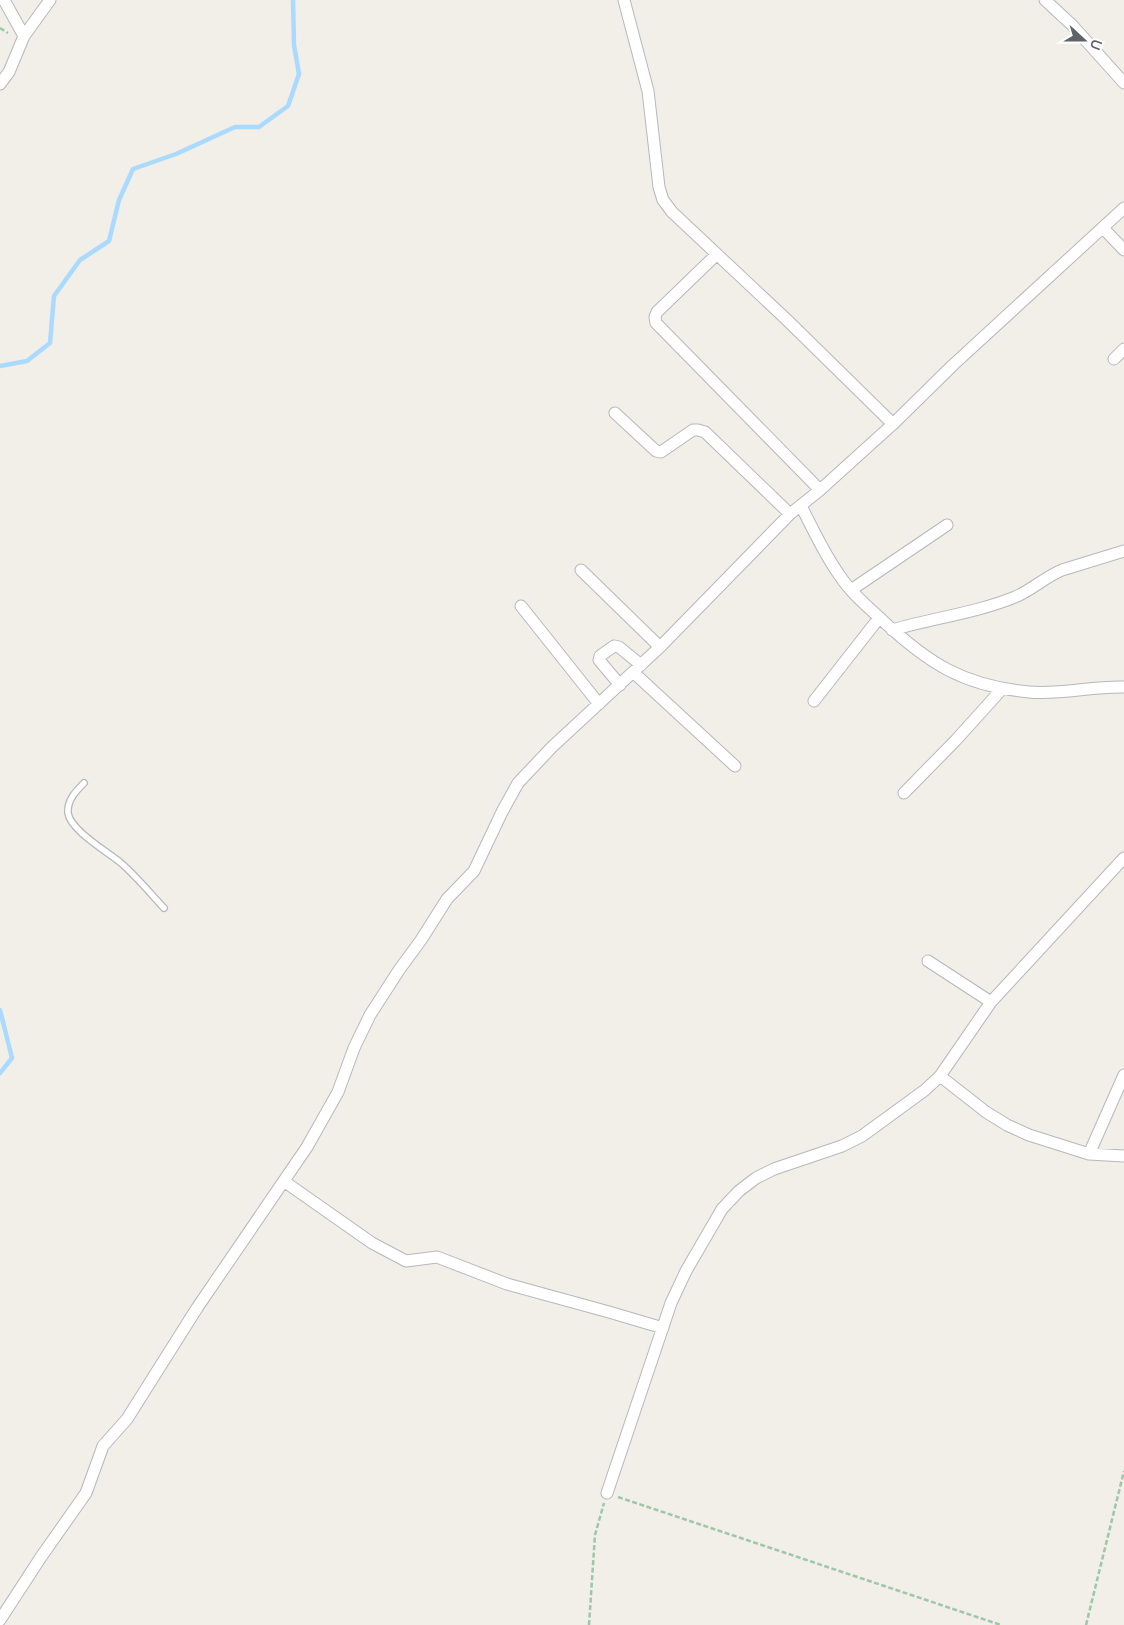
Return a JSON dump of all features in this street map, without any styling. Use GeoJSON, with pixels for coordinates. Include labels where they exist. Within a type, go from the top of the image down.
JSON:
{"type":"FeatureCollection","features":[{"type":"Feature","properties":{"kind":"street"},"geometry":{"type":"LineString","coordinates":[[4,0],[24,36]]}},
{"type":"Feature","properties":{"kind":"street"},"geometry":{"type":"LineString","coordinates":[[0,84],[9,72],[24,36],[50,0]]}},
{"type":"Feature","properties":{"kind":"street"},"geometry":{"type":"LineString","coordinates":[[624,0],[648,92],[659,188],[663,200],[672,212],[786,319],[893,424]]}},
{"type":"Feature","properties":{"kind":"street"},"geometry":{"type":"LineString","coordinates":[[1045,0],[1072,25],[1124,83]]}},
{"type":"Feature","properties":{"kind":"street"},"geometry":{"type":"LineString","coordinates":[[0,1620],[86,1493],[103,1446],[127,1419],[197,1308],[307,1148],[338,1092],[354,1048],[370,1015],[447,899],[474,871],[518,783],[552,747],[660,647],[790,514],[820,490],[893,424],[953,365],[1124,208]]}},
{"type":"Feature","properties":{"kind":"street"},"geometry":{"type":"LineString","coordinates":[[1103,228],[1124,250]]}},
{"type":"Feature","properties":{"kind":"street"},"geometry":{"type":"LineString","coordinates":[[717,254],[657,312],[655,317],[656,323],[820,490]]}},
{"type":"Feature","properties":{"kind":"street"},"geometry":{"type":"LineString","coordinates":[[1114,359],[1124,349]]}},
{"type":"Feature","properties":{"kind":"street"},"geometry":{"type":"LineString","coordinates":[[615,413],[656,451],[661,452],[693,430],[705,432],[790,514]]}},
{"type":"Feature","properties":{"kind":"street"},"geometry":{"type":"LineString","coordinates":[[801,506],[828,558],[839,576],[851,590],[892,630],[949,672],[1002,689],[1044,693],[1110,686],[1124,687]]}},
{"type":"Feature","properties":{"kind":"street"},"geometry":{"type":"LineString","coordinates":[[851,590],[947,525]]}},
{"type":"Feature","properties":{"kind":"street"},"geometry":{"type":"LineString","coordinates":[[892,630],[993,605],[1016,597],[1062,570],[1124,551]]}},
{"type":"Feature","properties":{"kind":"street"},"geometry":{"type":"LineString","coordinates":[[581,570],[660,647]]}},
{"type":"Feature","properties":{"kind":"street"},"geometry":{"type":"LineString","coordinates":[[520,606],[600,704]]}},
{"type":"Feature","properties":{"kind":"street"},"geometry":{"type":"LineString","coordinates":[[814,701],[879,618]]}},
{"type":"Feature","properties":{"kind":"street"},"geometry":{"type":"LineString","coordinates":[[620,685],[600,660],[600,656],[614,646],[619,647],[637,668],[734,766]]}},
{"type":"Feature","properties":{"kind":"street"},"geometry":{"type":"LineString","coordinates":[[904,793],[1002,689]]}},
{"type":"Feature","properties":{"kind":"street"},"geometry":{"type":"LineString","coordinates":[[607,1493],[671,1304],[686,1271],[722,1209],[756,1178],[774,1169],[842,1146],[862,1136],[925,1090],[940,1076],[991,1002],[1120,873],[1124,858]]}},
{"type":"Feature","properties":{"kind":"street"},"geometry":{"type":"LineString","coordinates":[[928,961],[991,1002]]}},
{"type":"Feature","properties":{"kind":"street"},"geometry":{"type":"LineString","coordinates":[[1089,1154],[1124,1075]]}},
{"type":"Feature","properties":{"kind":"street"},"geometry":{"type":"LineString","coordinates":[[940,1076],[1007,1126],[1089,1154],[1124,1156]]}},
{"type":"Feature","properties":{"kind":"street"},"geometry":{"type":"LineString","coordinates":[[284,1182],[372,1243],[406,1261],[437,1257],[507,1284],[663,1328]]}},
{"type":"Feature","properties":{"kind":"lane"},"geometry":{"type":"LineString","coordinates":[[84,783],[73,793],[70,800],[68,813],[72,822],[80,831],[121,863],[164,908]]}},
{"type":"Feature","properties":{"kind":"path"},"geometry":{"type":"LineString","coordinates":[[1086,1625],[1124,1471]]}},
{"type":"Feature","properties":{"kind":"path"},"geometry":{"type":"LineString","coordinates":[[589,1625],[595,1535],[607,1493],[1001,1625]]}},
{"type":"Feature","properties":{"kind":"waterway"},"geometry":{"type":"LineString","coordinates":[[0,366],[27,361],[50,343],[54,296],[80,260],[109,241],[119,200],[133,169],[176,154],[235,127],[259,127],[288,106],[299,74],[294,45],[293,0]]}},
{"type":"Feature","properties":{"kind":"waterway"},"geometry":{"type":"LineString","coordinates":[[0,1010],[12,1058],[0,1073]]}}]}
